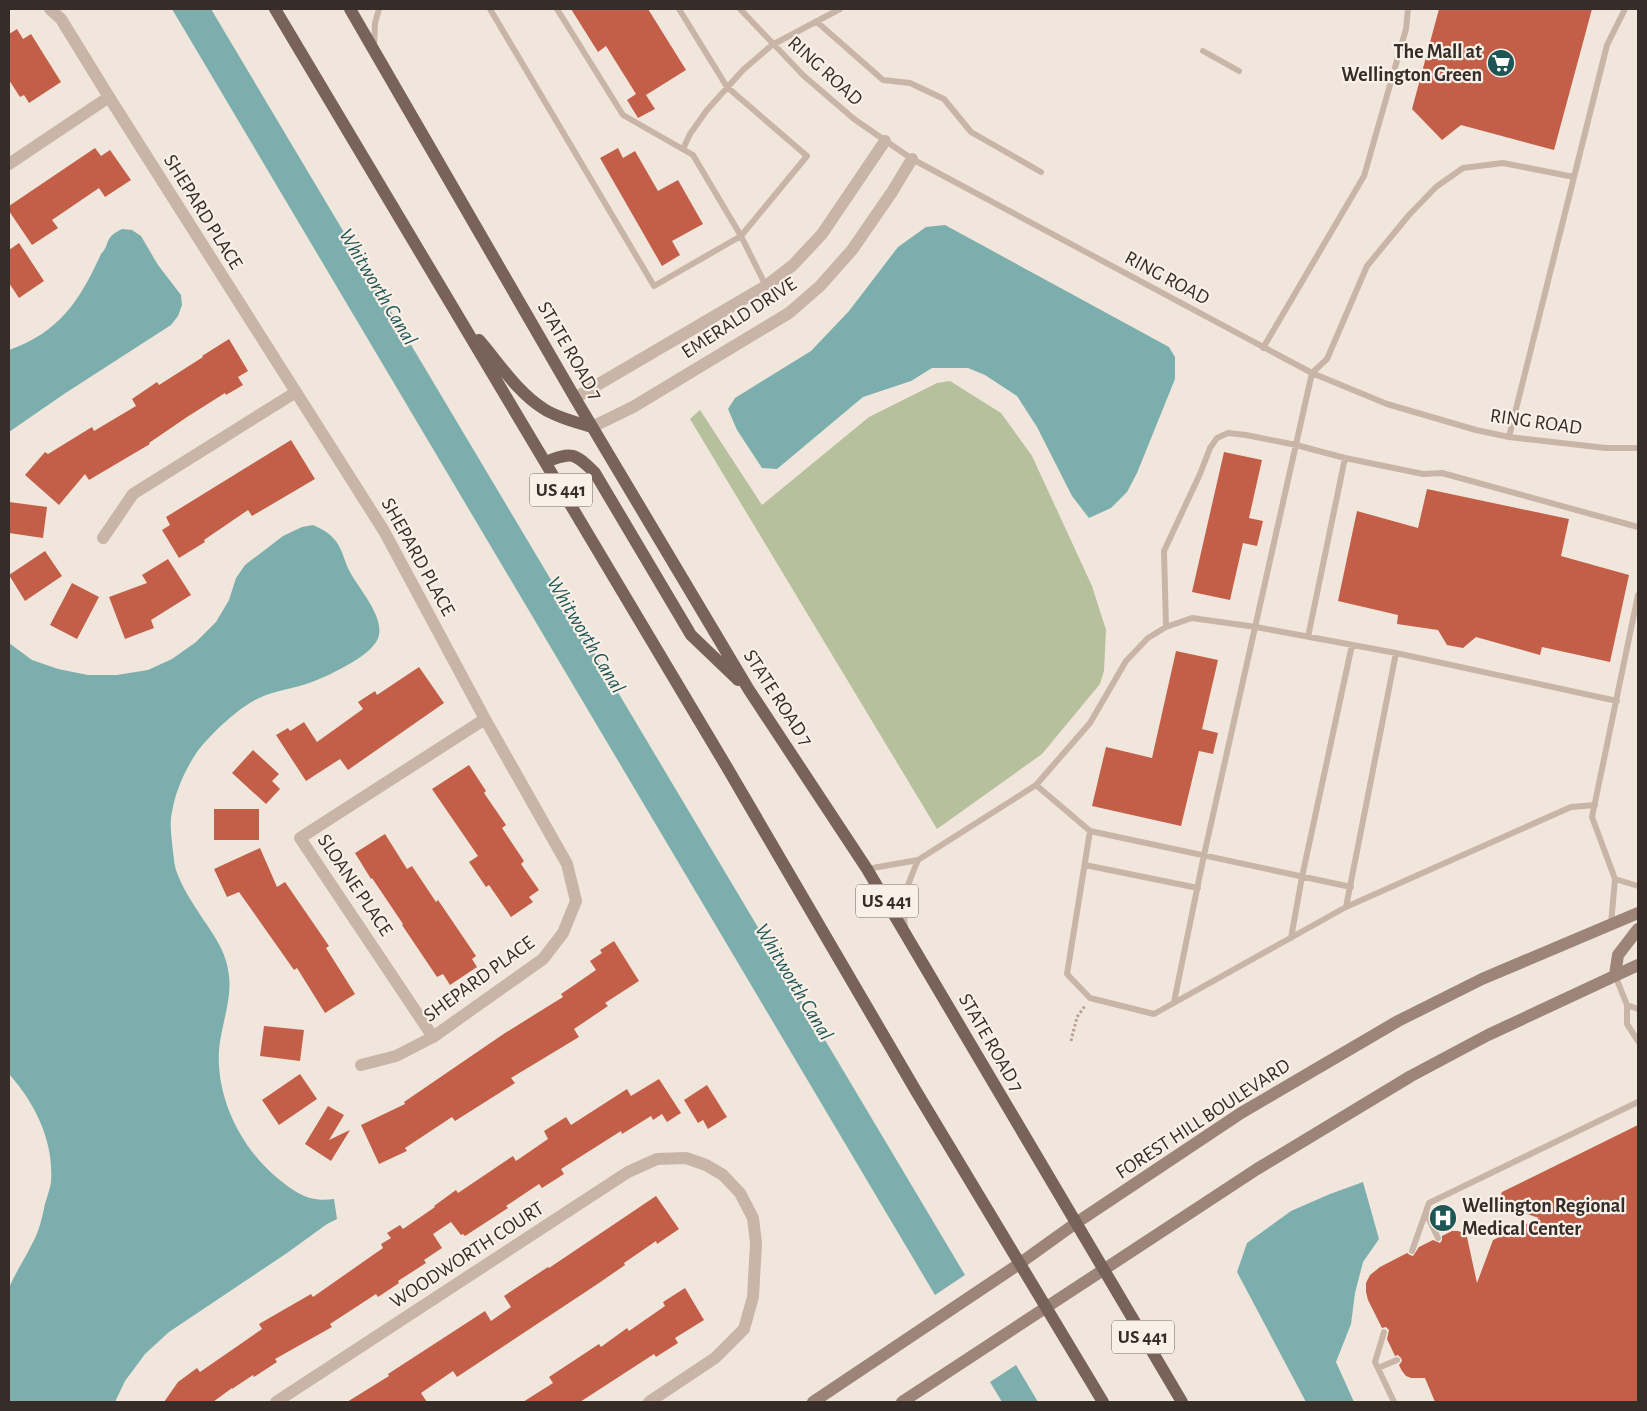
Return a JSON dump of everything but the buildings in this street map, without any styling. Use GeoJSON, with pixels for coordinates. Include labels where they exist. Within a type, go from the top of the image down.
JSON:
{"type":"FeatureCollection","features":[{"type":"Feature","properties":{"kind":"main road","name":"US 441"},"geometry":{"type":"LineString","coordinates":[[275,9],[725,764],[921,1100],[1103,1402]]}},
{"type":"Feature","properties":{"kind":"main road","name":"STATE ROAD 7"},"geometry":{"type":"LineString","coordinates":[[350,9],[575,398],[749,690],[867,869],[1182,1402]]}},
{"type":"Feature","properties":{"kind":"main road"},"geometry":{"type":"LineString","coordinates":[[455,311],[523,393],[544,409],[568,420],[592,427]]}},
{"type":"Feature","properties":{"kind":"main road"},"geometry":{"type":"LineString","coordinates":[[544,462],[564,454],[581,459],[595,473],[691,635],[749,690]]}},
{"type":"Feature","properties":{"kind":"main road","name":"FOREST HILL BOULEVARD"},"geometry":{"type":"LineString","coordinates":[[813,1402],[1241,1113],[1398,1021],[1482,979],[1638,913]]}},
{"type":"Feature","properties":{"kind":"main road"},"geometry":{"type":"LineString","coordinates":[[1615,976],[1618,955],[1638,929]]}},
{"type":"Feature","properties":{"kind":"main road"},"geometry":{"type":"LineString","coordinates":[[902,1402],[1257,1169],[1411,1076],[1488,1035],[1638,965]]}},
{"type":"Feature","properties":{"kind":"street","name":"SHEPARD PLACE"},"geometry":{"type":"LineString","coordinates":[[50,9],[61,19],[384,531],[485,719],[567,864],[576,901],[563,934],[543,959],[433,1037],[396,1056],[362,1065]]}},
{"type":"Feature","properties":{"kind":"street"},"geometry":{"type":"LineString","coordinates":[[9,164],[109,97]]}},
{"type":"Feature","properties":{"kind":"street","name":"EMERALD DRIVE"},"geometry":{"type":"LineString","coordinates":[[575,398],[766,286],[793,265],[822,234],[885,141]]}},
{"type":"Feature","properties":{"kind":"street","name":"EMERALD DRIVE"},"geometry":{"type":"LineString","coordinates":[[592,427],[633,407],[789,312],[820,286],[852,250],[912,159]]}},
{"type":"Feature","properties":{"kind":"street"},"geometry":{"type":"LineString","coordinates":[[103,538],[134,494],[296,392]]}},
{"type":"Feature","properties":{"kind":"street","name":"SLOANE PLACE"},"geometry":{"type":"LineString","coordinates":[[433,1037],[300,838],[485,719]]}},
{"type":"Feature","properties":{"kind":"street","name":"WOODWORTH COURT"},"geometry":{"type":"LineString","coordinates":[[276,1402],[628,1172],[657,1159],[686,1158],[706,1164],[723,1175],[740,1193],[753,1218],[756,1243],[753,1297],[744,1329],[715,1358],[649,1402]]}},
{"type":"Feature","properties":{"kind":"lane"},"geometry":{"type":"LineString","coordinates":[[374,50],[379,9]]}},
{"type":"Feature","properties":{"kind":"lane"},"geometry":{"type":"LineString","coordinates":[[490,9],[654,286],[741,236],[807,156],[727,87],[679,9]]}},
{"type":"Feature","properties":{"kind":"lane"},"geometry":{"type":"LineString","coordinates":[[557,9],[623,115],[693,155],[741,236],[766,286]]}},
{"type":"Feature","properties":{"kind":"lane","name":"RING ROAD"},"geometry":{"type":"LineString","coordinates":[[740,9],[772,45],[804,76],[854,119],[912,159],[1312,373],[1387,404],[1476,430],[1509,437],[1606,448],[1638,448]]}},
{"type":"Feature","properties":{"kind":"lane"},"geometry":{"type":"LineString","coordinates":[[683,149],[690,134],[707,110],[743,70],[772,45],[840,9]]}},
{"type":"Feature","properties":{"kind":"lane"},"geometry":{"type":"LineString","coordinates":[[1263,348],[1364,176],[1406,29],[1408,9]]}},
{"type":"Feature","properties":{"kind":"lane"},"geometry":{"type":"LineString","coordinates":[[1509,437],[1607,45],[1625,9]]}},
{"type":"Feature","properties":{"kind":"lane"},"geometry":{"type":"LineString","coordinates":[[818,22],[883,80],[910,83],[944,99],[971,132],[1041,172]]}},
{"type":"Feature","properties":{"kind":"lane"},"geometry":{"type":"LineString","coordinates":[[1203,51],[1239,71]]}},
{"type":"Feature","properties":{"kind":"lane"},"geometry":{"type":"LineString","coordinates":[[1174,1002],[1204,855],[1312,373],[1327,359],[1367,266],[1409,215],[1436,187],[1463,168],[1503,163],[1574,177]]}},
{"type":"Feature","properties":{"kind":"lane"},"geometry":{"type":"LineString","coordinates":[[1166,627],[1164,551],[1210,448],[1217,438],[1228,433],[1296,445],[1345,458],[1423,474],[1442,473],[1638,527]]}},
{"type":"Feature","properties":{"kind":"lane"},"geometry":{"type":"LineString","coordinates":[[1308,637],[1345,458]]}},
{"type":"Feature","properties":{"kind":"lane"},"geometry":{"type":"LineString","coordinates":[[1611,924],[1615,879],[1592,817],[1638,595]]}},
{"type":"Feature","properties":{"kind":"lane"},"geometry":{"type":"LineString","coordinates":[[867,869],[918,860],[1036,784],[1090,723],[1126,661],[1148,638],[1166,627],[1192,618],[1256,627],[1396,653],[1616,701]]}},
{"type":"Feature","properties":{"kind":"lane"},"geometry":{"type":"LineString","coordinates":[[1630,633],[1638,634]]}},
{"type":"Feature","properties":{"kind":"lane"},"geometry":{"type":"LineString","coordinates":[[1291,938],[1302,877],[1352,645]]}},
{"type":"Feature","properties":{"kind":"lane"},"geometry":{"type":"LineString","coordinates":[[1346,907],[1396,653]]}},
{"type":"Feature","properties":{"kind":"lane"},"geometry":{"type":"LineString","coordinates":[[1036,784],[1090,831],[1351,887]]}},
{"type":"Feature","properties":{"kind":"lane"},"geometry":{"type":"LineString","coordinates":[[1090,831],[1068,974],[1090,998],[1154,1014],[1346,907],[1571,807],[1595,805]]}},
{"type":"Feature","properties":{"kind":"lane"},"geometry":{"type":"LineString","coordinates":[[906,934],[903,907],[905,892],[918,860]]}},
{"type":"Feature","properties":{"kind":"lane"},"geometry":{"type":"LineString","coordinates":[[1085,865],[1198,888]]}},
{"type":"Feature","properties":{"kind":"lane"},"geometry":{"type":"LineString","coordinates":[[1615,879],[1638,886]]}},
{"type":"Feature","properties":{"kind":"lane"},"geometry":{"type":"LineString","coordinates":[[1615,976],[1627,1005],[1627,1024],[1638,1041]]}},
{"type":"Feature","properties":{"kind":"lane"},"geometry":{"type":"LineString","coordinates":[[1627,1005],[1638,1009]]}},
{"type":"Feature","properties":{"kind":"lane"},"geometry":{"type":"LineString","coordinates":[[1412,1251],[1429,1203],[1638,1102]]}},
{"type":"Feature","properties":{"kind":"lane"},"geometry":{"type":"LineString","coordinates":[[1426,1213],[1438,1238]]}},
{"type":"Feature","properties":{"kind":"lane"},"geometry":{"type":"LineString","coordinates":[[1384,1332],[1375,1362],[1394,1402]]}},
{"type":"Feature","properties":{"kind":"lane"},"geometry":{"type":"LineString","coordinates":[[1378,1368],[1397,1360]]}},
{"type":"Feature","properties":{"kind":"path"},"geometry":{"type":"LineString","coordinates":[[1071,1041],[1077,1018],[1087,1004]]}},
{"type":"Feature","properties":{"kind":"green space"},"geometry":{"type":"Polygon","coordinates":[[[950,381],[1001,413],[1032,456],[1092,586],[1106,630],[1104,671],[1100,684],[1042,754],[937,829],[690,419],[700,410],[762,505],[869,417],[937,383],[950,381]]]}},
{"type":"Feature","properties":{"kind":"water"},"geometry":{"type":"Polygon","coordinates":[[[172,9],[211,9],[965,1275],[935,1295],[172,9]]]}},
{"type":"Feature","properties":{"kind":"water"},"geometry":{"type":"Polygon","coordinates":[[[945,225],[1169,347],[1175,357],[1175,379],[1137,473],[1127,492],[1111,508],[1089,518],[1072,496],[1037,427],[1017,396],[985,375],[968,368],[932,368],[911,381],[863,397],[777,469],[762,468],[737,430],[728,409],[735,398],[811,351],[849,311],[898,247],[926,227],[945,225]]]}},
{"type":"Feature","properties":{"kind":"water"},"geometry":{"type":"Polygon","coordinates":[[[122,229],[132,230],[141,236],[158,265],[181,295],[182,305],[178,316],[171,325],[9,432],[9,350],[41,334],[66,313],[84,287],[112,235],[122,229]]]}},
{"type":"Feature","properties":{"kind":"water"},"geometry":{"type":"Polygon","coordinates":[[[313,525],[325,531],[335,540],[350,572],[374,611],[379,627],[379,635],[376,642],[361,656],[340,669],[320,679],[257,699],[249,703],[223,724],[200,748],[187,768],[175,797],[171,827],[174,863],[178,876],[222,950],[228,967],[229,995],[219,1050],[219,1068],[226,1103],[241,1135],[262,1164],[275,1176],[302,1195],[316,1199],[334,1199],[337,1219],[169,1332],[145,1354],[125,1381],[115,1402],[9,1402],[9,1288],[38,1230],[51,1185],[51,1167],[46,1137],[41,1123],[27,1097],[9,1074],[9,643],[32,660],[58,669],[88,675],[117,675],[148,670],[172,659],[196,642],[216,622],[229,600],[236,578],[245,565],[283,536],[302,527],[313,525]]]}},
{"type":"Feature","properties":{"kind":"water"},"geometry":{"type":"Polygon","coordinates":[[[1363,1182],[1379,1239],[1363,1262],[1355,1293],[1351,1324],[1336,1362],[1354,1402],[1306,1402],[1237,1272],[1247,1243],[1291,1211],[1363,1182]]]}},
{"type":"Feature","properties":{"kind":"water"},"geometry":{"type":"Polygon","coordinates":[[[1016,1365],[1038,1402],[1002,1402],[990,1382],[1016,1365]]]}},
{"type":"Feature","properties":{"kind":"place","name":"The Mall at Wellington Green"},"geometry":{"type":"Point","coordinates":[1501,63]}},
{"type":"Feature","properties":{"kind":"place","name":"Wellington Regional Medical Center"},"geometry":{"type":"Point","coordinates":[1443,1218]}},
{"type":"Feature","properties":{"kind":"water label","name":"Whitworth Canal"},"geometry":{"type":"Point","coordinates":[378,287]}},
{"type":"Feature","properties":{"kind":"water label","name":"Whitworth Canal"},"geometry":{"type":"Point","coordinates":[586,635]}},
{"type":"Feature","properties":{"kind":"water label","name":"Whitworth Canal"},"geometry":{"type":"Point","coordinates":[794,982]}}]}
